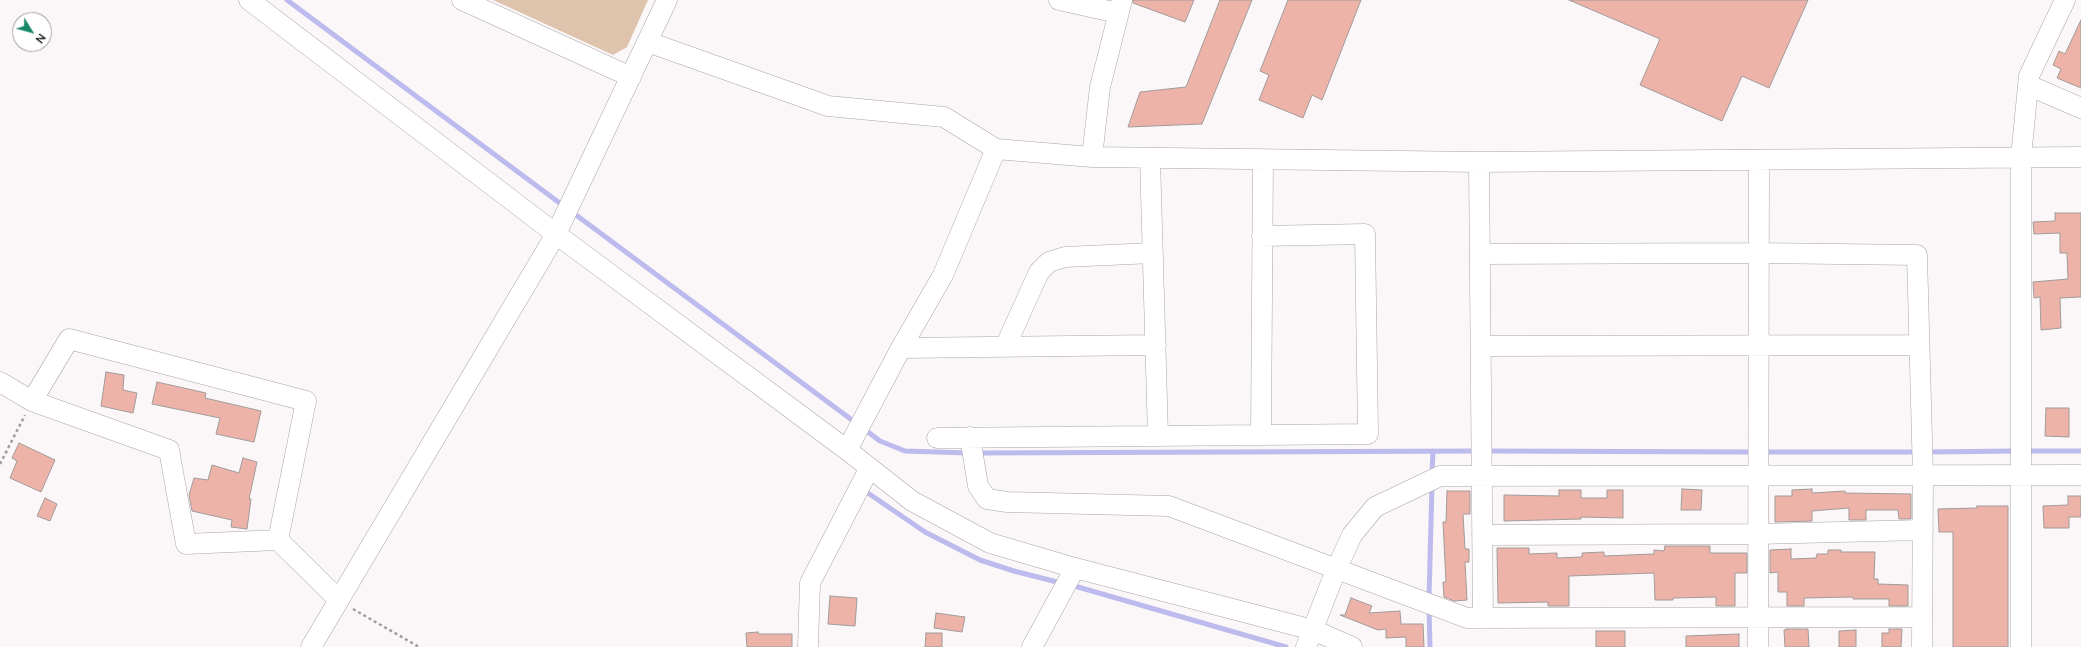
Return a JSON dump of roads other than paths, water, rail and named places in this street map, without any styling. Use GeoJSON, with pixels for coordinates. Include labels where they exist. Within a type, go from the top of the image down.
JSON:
{"type":"FeatureCollection","features":[{"type":"Feature","properties":{"kind":"street"},"geometry":{"type":"LineString","coordinates":[[250,0],[556,234],[847,450],[869,469],[912,501],[990,543],[1310,638],[1352,647]]}},
{"type":"Feature","properties":{"kind":"street"},"geometry":{"type":"LineString","coordinates":[[462,0],[631,77]]}},
{"type":"Feature","properties":{"kind":"street"},"geometry":{"type":"LineString","coordinates":[[311,647],[556,234],[667,0]]}},
{"type":"Feature","properties":{"kind":"street"},"geometry":{"type":"LineString","coordinates":[[1059,0],[1120,6],[1100,87],[1092,158]]}},
{"type":"Feature","properties":{"kind":"street"},"geometry":{"type":"LineString","coordinates":[[2021,647],[2022,475],[2020,157],[2029,76],[2065,0]]}},
{"type":"Feature","properties":{"kind":"street"},"geometry":{"type":"LineString","coordinates":[[648,42],[828,106],[944,117],[996,148],[1092,158],[1479,162],[1759,161],[2081,157]]}},
{"type":"Feature","properties":{"kind":"street"},"geometry":{"type":"LineString","coordinates":[[2028,86],[2081,108]]}},
{"type":"Feature","properties":{"kind":"street"},"geometry":{"type":"LineString","coordinates":[[847,450],[901,348],[943,275],[996,148]]}},
{"type":"Feature","properties":{"kind":"street"},"geometry":{"type":"LineString","coordinates":[[1150,158],[1158,436]]}},
{"type":"Feature","properties":{"kind":"street"},"geometry":{"type":"LineString","coordinates":[[1261,435],[1262,159]]}},
{"type":"Feature","properties":{"kind":"street"},"geometry":{"type":"LineString","coordinates":[[1758,647],[1757,534],[1759,161]]}},
{"type":"Feature","properties":{"kind":"street"},"geometry":{"type":"LineString","coordinates":[[1479,162],[1483,618]]}},
{"type":"Feature","properties":{"kind":"street"},"geometry":{"type":"LineString","coordinates":[[937,438],[1368,434],[1365,234],[1262,236]]}},
{"type":"Feature","properties":{"kind":"street"},"geometry":{"type":"LineString","coordinates":[[1005,347],[1039,272],[1048,262],[1065,257],[1153,253]]}},
{"type":"Feature","properties":{"kind":"street"},"geometry":{"type":"LineString","coordinates":[[1480,254],[1758,253],[1917,255],[1923,530],[1922,647]]}},
{"type":"Feature","properties":{"kind":"street"},"geometry":{"type":"LineString","coordinates":[[32,401],[69,339],[306,401],[278,540]]}},
{"type":"Feature","properties":{"kind":"street"},"geometry":{"type":"LineString","coordinates":[[901,348],[1156,345]]}},
{"type":"Feature","properties":{"kind":"street"},"geometry":{"type":"LineString","coordinates":[[1481,346],[1919,345]]}},
{"type":"Feature","properties":{"kind":"street"},"geometry":{"type":"LineString","coordinates":[[0,382],[32,401],[168,450],[186,544],[278,540],[339,600]]}},
{"type":"Feature","properties":{"kind":"street"},"geometry":{"type":"LineString","coordinates":[[970,437],[978,486],[987,499],[1007,502],[1169,506],[1467,618],[1922,618]]}},
{"type":"Feature","properties":{"kind":"street"},"geometry":{"type":"LineString","coordinates":[[808,647],[810,583],[869,469]]}},
{"type":"Feature","properties":{"kind":"street"},"geometry":{"type":"LineString","coordinates":[[1310,638],[1336,570],[1352,535],[1375,507],[1440,476],[2081,475]]}},
{"type":"Feature","properties":{"kind":"street"},"geometry":{"type":"LineString","coordinates":[[1482,535],[1757,534],[1923,530]]}},
{"type":"Feature","properties":{"kind":"street"},"geometry":{"type":"LineString","coordinates":[[1032,647],[1075,568]]}},
{"type":"Feature","properties":{"kind":"waterway"},"geometry":{"type":"LineString","coordinates":[[287,0],[565,207]]}},
{"type":"Feature","properties":{"kind":"waterway"},"geometry":{"type":"LineString","coordinates":[[572,212],[856,423]]}},
{"type":"Feature","properties":{"kind":"waterway"},"geometry":{"type":"LineString","coordinates":[[864,429],[880,441],[905,451],[968,453]]}},
{"type":"Feature","properties":{"kind":"waterway"},"geometry":{"type":"LineString","coordinates":[[1432,474],[1433,451]]}},
{"type":"Feature","properties":{"kind":"waterway"},"geometry":{"type":"LineString","coordinates":[[976,453],[1478,451]]}},
{"type":"Feature","properties":{"kind":"waterway"},"geometry":{"type":"LineString","coordinates":[[1486,451],[1754,452]]}},
{"type":"Feature","properties":{"kind":"waterway"},"geometry":{"type":"LineString","coordinates":[[1926,452],[2018,451]]}},
{"type":"Feature","properties":{"kind":"waterway"},"geometry":{"type":"LineString","coordinates":[[2026,451],[2081,451]]}},
{"type":"Feature","properties":{"kind":"waterway"},"geometry":{"type":"LineString","coordinates":[[1762,452],[1918,452]]}},
{"type":"Feature","properties":{"kind":"waterway"},"geometry":{"type":"LineString","coordinates":[[1429,598],[1432,484]]}},
{"type":"Feature","properties":{"kind":"waterway"},"geometry":{"type":"LineString","coordinates":[[865,491],[925,532],[980,560],[1014,571],[1061,583]]}},
{"type":"Feature","properties":{"kind":"waterway"},"geometry":{"type":"LineString","coordinates":[[1071,585],[1286,647]]}},
{"type":"Feature","properties":{"kind":"waterway"},"geometry":{"type":"LineString","coordinates":[[1429,608],[1430,647]]}}]}
